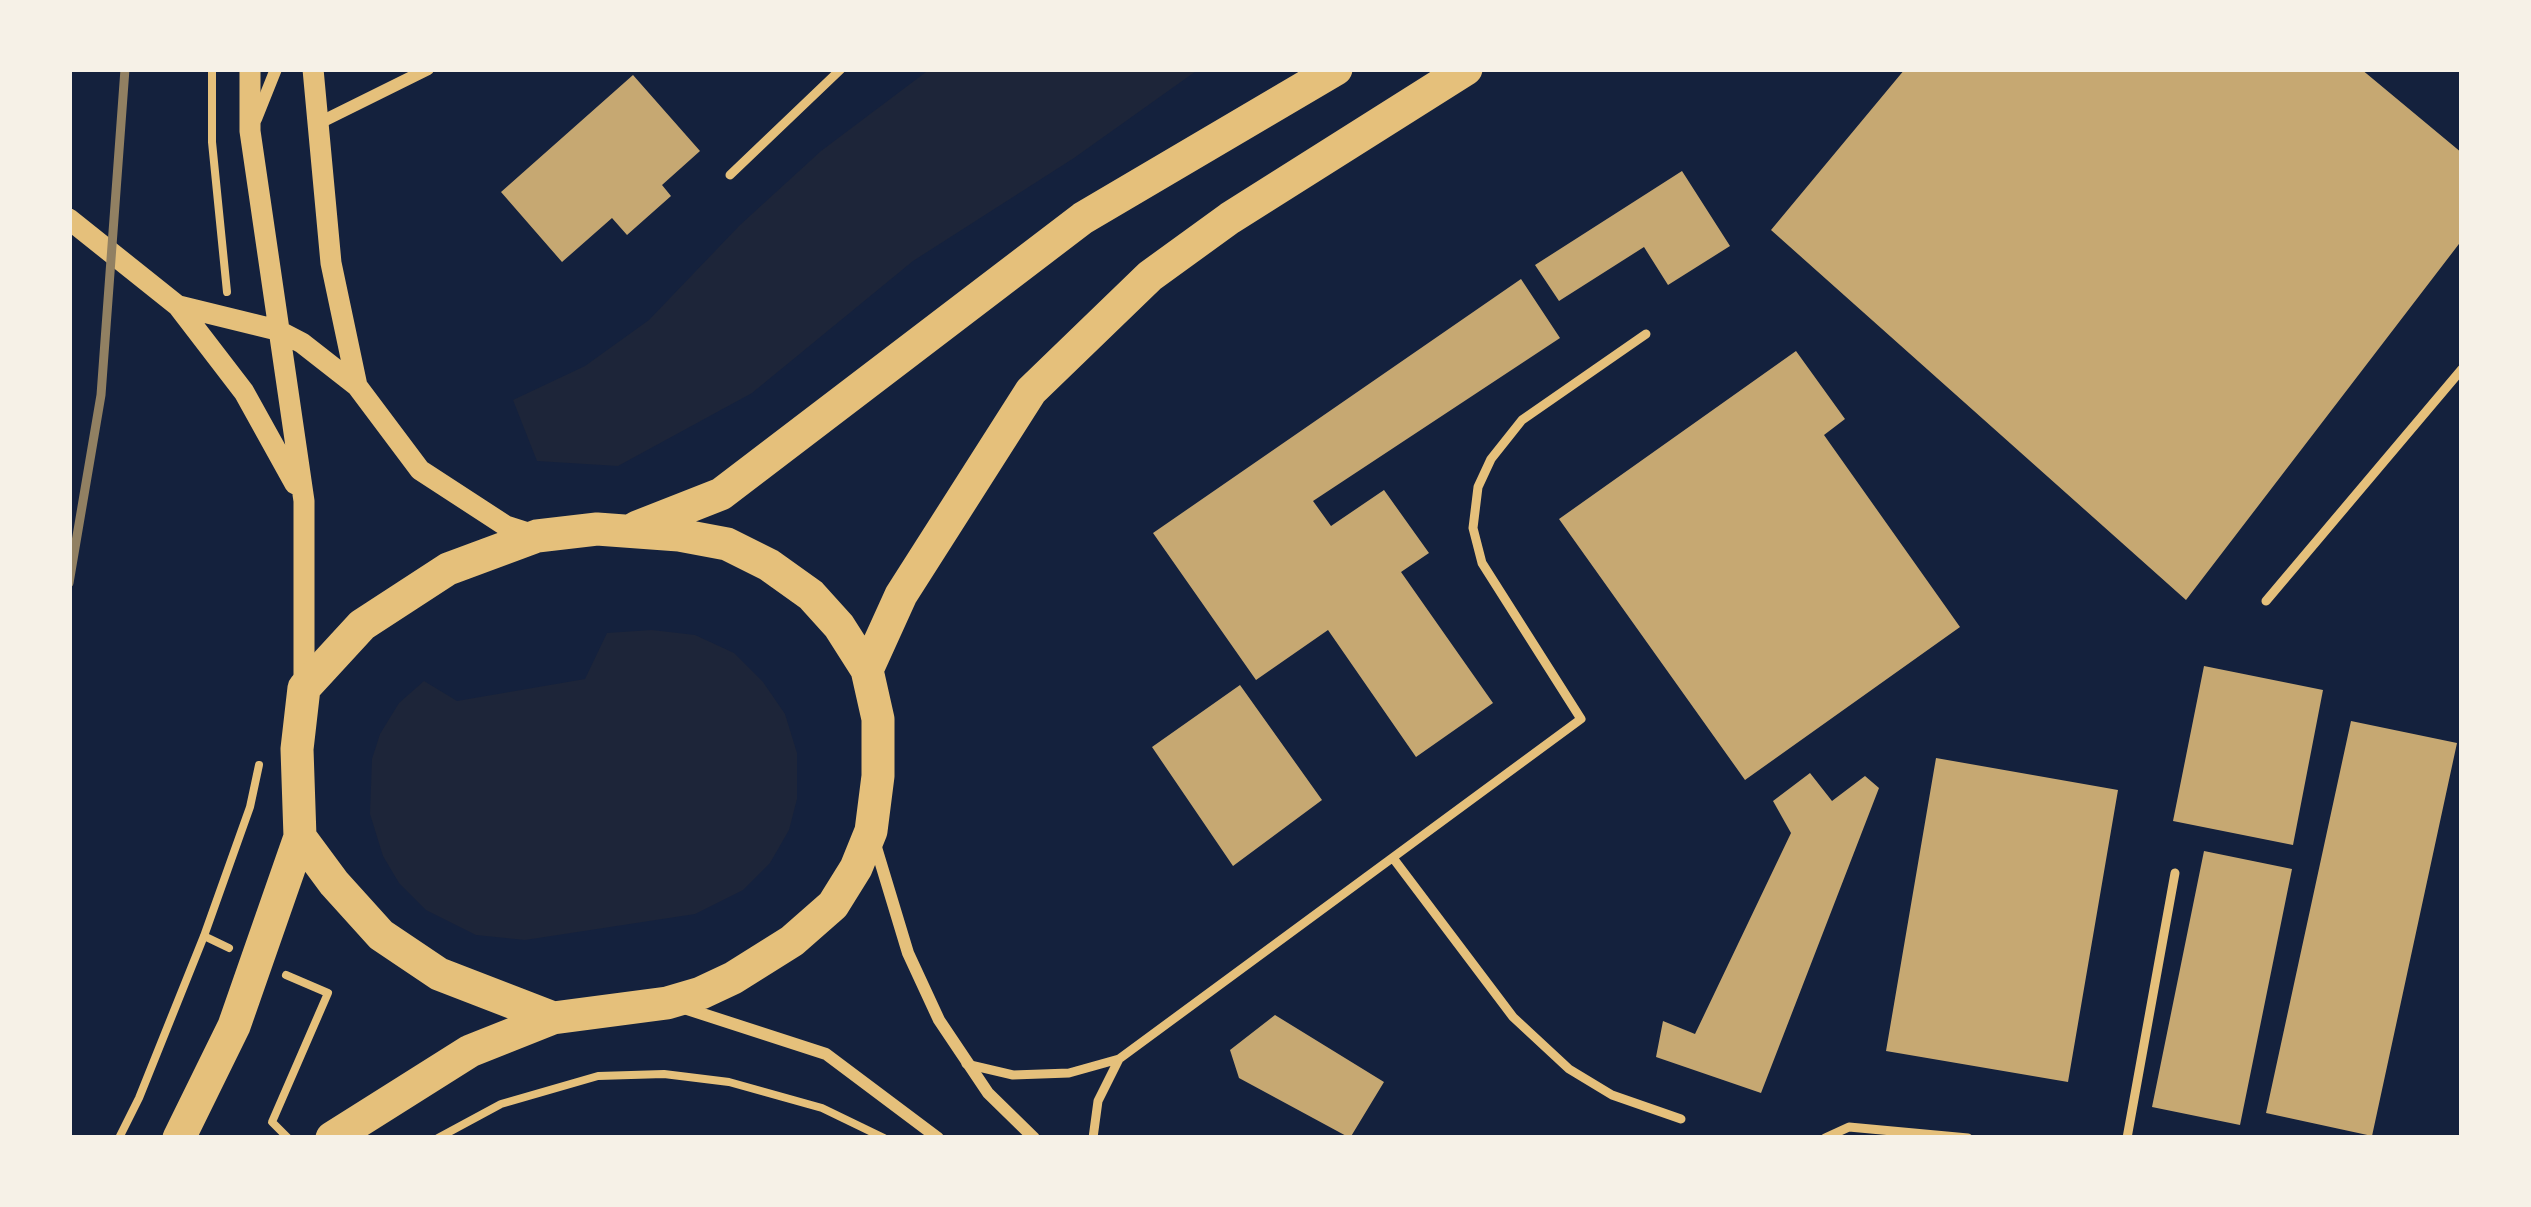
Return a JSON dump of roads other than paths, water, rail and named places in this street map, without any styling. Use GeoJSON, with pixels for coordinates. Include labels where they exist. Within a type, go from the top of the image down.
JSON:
{"type":"FeatureCollection","features":[{"type":"Feature","properties":{"kind":"highway"},"geometry":{"type":"LineString","coordinates":[[630,530],[722,494],[1083,218],[1336,69]]}},
{"type":"Feature","properties":{"kind":"highway"},"geometry":{"type":"LineString","coordinates":[[867,670],[901,595],[1031,391],[1150,276],[1230,218],[1466,69]]}},
{"type":"Feature","properties":{"kind":"highway"},"geometry":{"type":"LineString","coordinates":[[179,1138],[233,1026],[300,836],[297,749],[304,688],[362,625],[448,569],[538,536],[630,530],[727,544],[770,565],[811,595],[839,626],[867,670],[878,719],[871,831],[856,868],[833,904],[792,941],[733,978],[667,1003],[553,1018],[470,1051],[332,1138]]}},
{"type":"Feature","properties":{"kind":"highway"},"geometry":{"type":"LineString","coordinates":[[300,836],[381,935],[439,974],[553,1018]]}},
{"type":"Feature","properties":{"kind":"street"},"geometry":{"type":"LineString","coordinates":[[250,69],[250,131],[304,501],[304,688]]}},
{"type":"Feature","properties":{"kind":"street"},"geometry":{"type":"LineString","coordinates":[[250,131],[276,69]]}},
{"type":"Feature","properties":{"kind":"street"},"geometry":{"type":"LineString","coordinates":[[314,69],[331,263],[357,386]]}},
{"type":"Feature","properties":{"kind":"street"},"geometry":{"type":"LineString","coordinates":[[317,124],[428,69]]}},
{"type":"Feature","properties":{"kind":"street"},"geometry":{"type":"LineString","coordinates":[[69,219],[178,306],[244,392],[304,501]]}},
{"type":"Feature","properties":{"kind":"street"},"geometry":{"type":"LineString","coordinates":[[178,306],[277,330],[302,343],[357,386],[420,470],[506,526],[538,536]]}},
{"type":"Feature","properties":{"kind":"street"},"geometry":{"type":"LineString","coordinates":[[871,831],[908,952],[939,1020],[988,1093],[1034,1138]]}},
{"type":"Feature","properties":{"kind":"street"},"geometry":{"type":"LineString","coordinates":[[667,1003],[826,1054],[938,1138]]}},
{"type":"Feature","properties":{"kind":"lane"},"geometry":{"type":"LineString","coordinates":[[730,175],[841,69]]}},
{"type":"Feature","properties":{"kind":"lane"},"geometry":{"type":"LineString","coordinates":[[966,1064],[1013,1075],[1069,1073],[1119,1059],[1581,718],[1482,563],[1473,528],[1478,487],[1491,459],[1522,420],[1646,334]]}},
{"type":"Feature","properties":{"kind":"lane"},"geometry":{"type":"LineString","coordinates":[[2266,601],[2462,369]]}},
{"type":"Feature","properties":{"kind":"lane"},"geometry":{"type":"LineString","coordinates":[[1393,858],[1513,1017],[1569,1070],[1612,1095],[1682,1119]]}},
{"type":"Feature","properties":{"kind":"lane"},"geometry":{"type":"LineString","coordinates":[[2128,1138],[2175,873]]}},
{"type":"Feature","properties":{"kind":"lane"},"geometry":{"type":"LineString","coordinates":[[1093,1138],[1098,1101],[1119,1059]]}},
{"type":"Feature","properties":{"kind":"lane"},"geometry":{"type":"LineString","coordinates":[[1825,1138],[1850,1127],[1968,1138]]}},
{"type":"Feature","properties":{"kind":"railway"},"geometry":{"type":"LineString","coordinates":[[69,583],[101,395],[125,69]]}}]}
